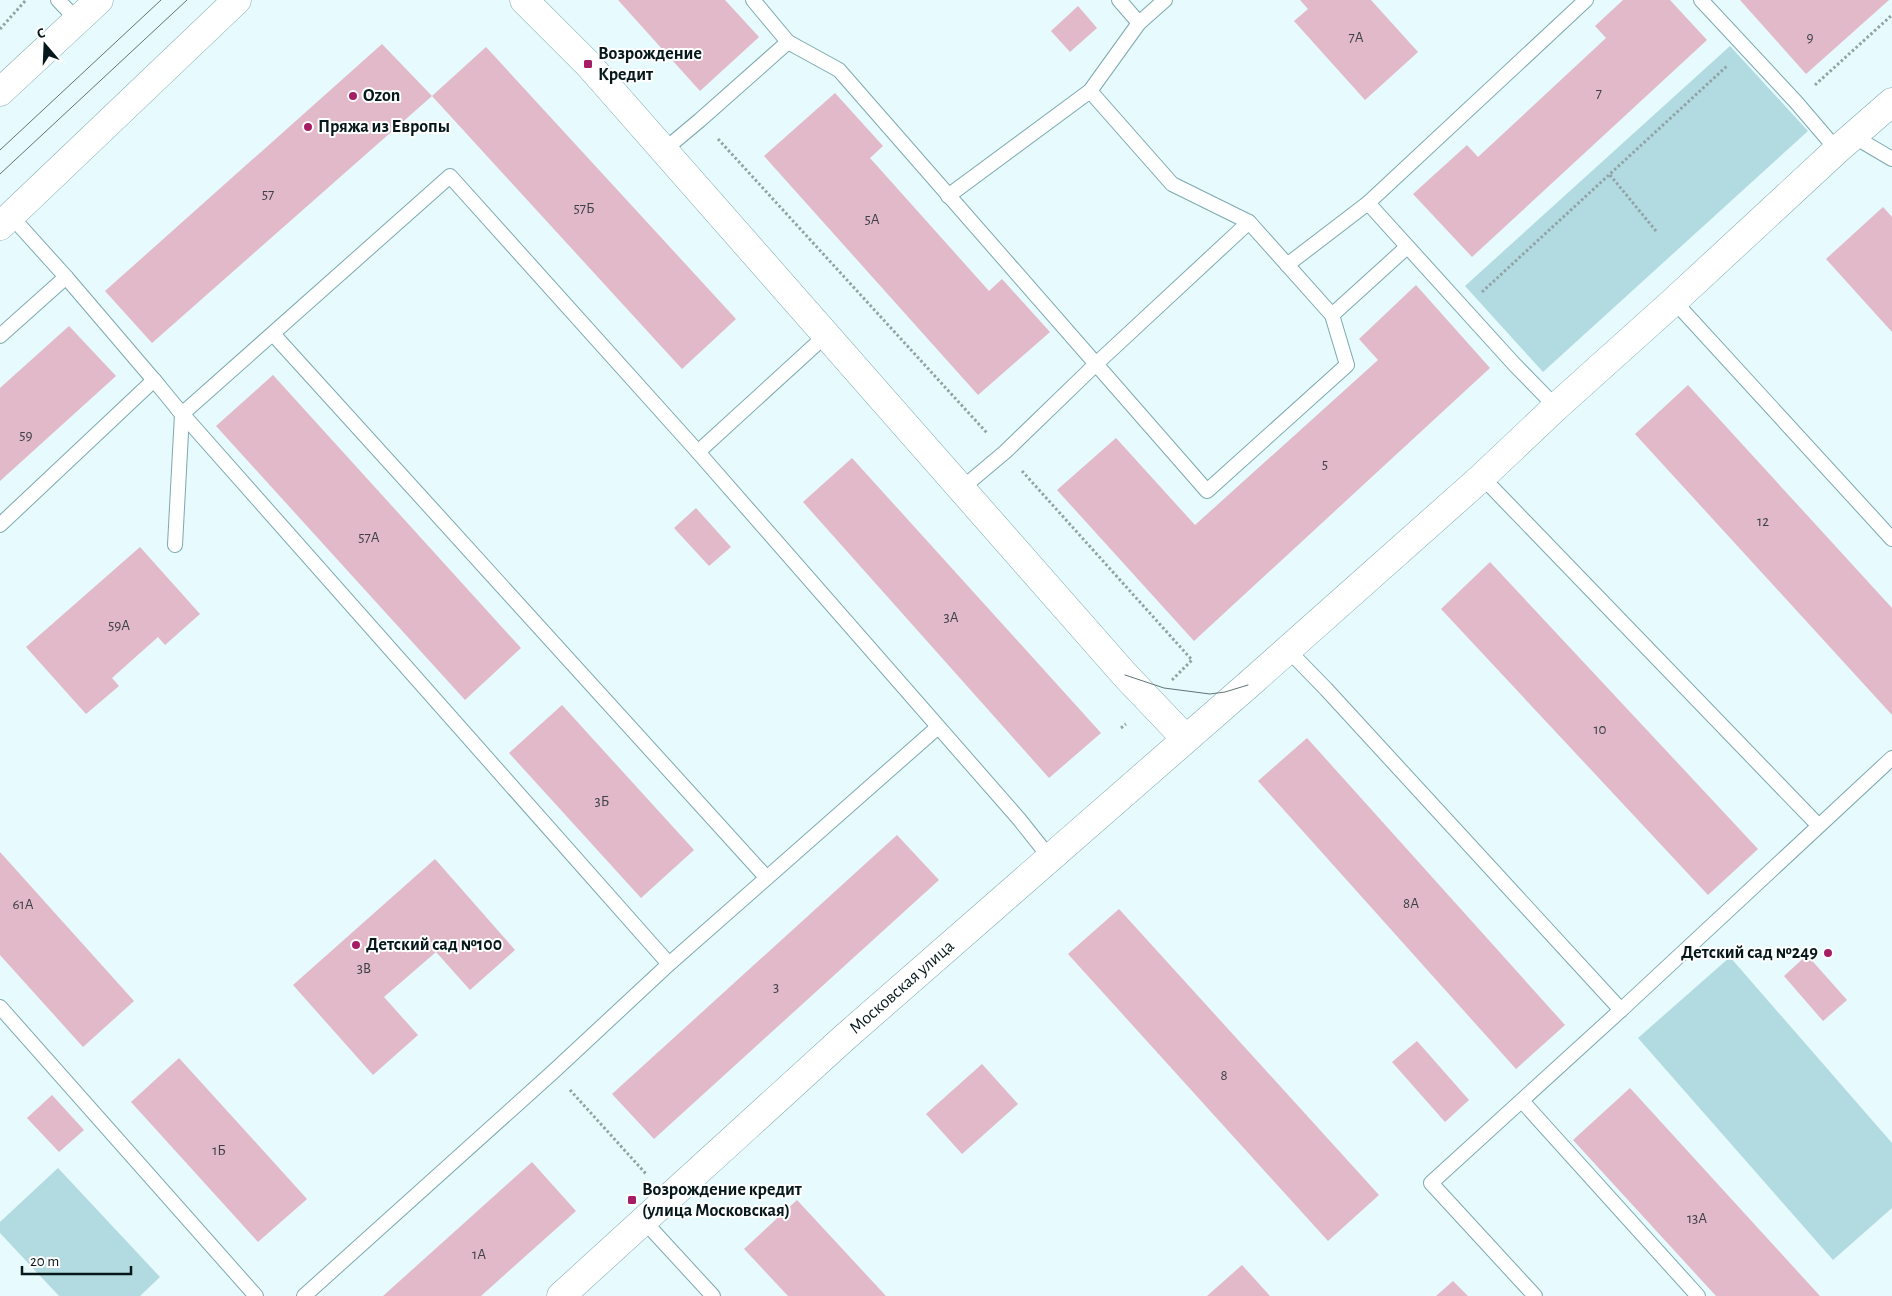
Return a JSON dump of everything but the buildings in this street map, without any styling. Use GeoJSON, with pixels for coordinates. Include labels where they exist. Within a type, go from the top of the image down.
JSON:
{"type":"FeatureCollection","features":[{"type":"Feature","properties":{"kind":"main road"},"geometry":{"type":"LineString","coordinates":[[0,92],[99,0]]}},
{"type":"Feature","properties":{"kind":"main road"},"geometry":{"type":"LineString","coordinates":[[6,221],[237,0]]}},
{"type":"Feature","properties":{"kind":"main road"},"geometry":{"type":"LineString","coordinates":[[524,0],[588,64],[825,336],[1125,675],[1186,738]]}},
{"type":"Feature","properties":{"kind":"main road","name":"Московская улица"},"geometry":{"type":"LineString","coordinates":[[561,1296],[844,1038],[1288,650],[1482,477],[1556,407],[1892,102]]}},
{"type":"Feature","properties":{"kind":"lane"},"geometry":{"type":"LineString","coordinates":[[58,0],[78,21]]}},
{"type":"Feature","properties":{"kind":"lane"},"geometry":{"type":"LineString","coordinates":[[753,0],[788,42],[839,70],[1207,491],[1347,365],[1332,315],[1250,222],[1172,184],[1090,91]]}},
{"type":"Feature","properties":{"kind":"lane"},"geometry":{"type":"LineString","coordinates":[[1119,0],[1139,23]]}},
{"type":"Feature","properties":{"kind":"lane"},"geometry":{"type":"LineString","coordinates":[[948,196],[1090,91],[1139,23],[1165,0]]}},
{"type":"Feature","properties":{"kind":"lane"},"geometry":{"type":"LineString","coordinates":[[1286,265],[1368,203],[1586,0]]}},
{"type":"Feature","properties":{"kind":"lane"},"geometry":{"type":"LineString","coordinates":[[1701,0],[1796,102],[1845,143],[1892,159]]}},
{"type":"Feature","properties":{"kind":"lane"},"geometry":{"type":"LineString","coordinates":[[663,151],[788,42]]}},
{"type":"Feature","properties":{"kind":"lane"},"geometry":{"type":"LineString","coordinates":[[175,545],[182,414],[450,176],[698,452],[1019,819],[1050,858]]}},
{"type":"Feature","properties":{"kind":"lane"},"geometry":{"type":"LineString","coordinates":[[1368,203],[1556,407]]}},
{"type":"Feature","properties":{"kind":"lane"},"geometry":{"type":"LineString","coordinates":[[6,221],[66,277],[182,414],[669,964]]}},
{"type":"Feature","properties":{"kind":"lane"},"geometry":{"type":"LineString","coordinates":[[961,489],[1005,452],[1096,364],[1250,222]]}},
{"type":"Feature","properties":{"kind":"lane"},"geometry":{"type":"LineString","coordinates":[[1332,315],[1407,246]]}},
{"type":"Feature","properties":{"kind":"lane"},"geometry":{"type":"LineString","coordinates":[[0,336],[66,277]]}},
{"type":"Feature","properties":{"kind":"lane"},"geometry":{"type":"LineString","coordinates":[[1674,301],[1892,539]]}},
{"type":"Feature","properties":{"kind":"lane"},"geometry":{"type":"LineString","coordinates":[[273,334],[766,877]]}},
{"type":"Feature","properties":{"kind":"lane"},"geometry":{"type":"LineString","coordinates":[[698,452],[825,336]]}},
{"type":"Feature","properties":{"kind":"lane"},"geometry":{"type":"LineString","coordinates":[[0,525],[154,380]]}},
{"type":"Feature","properties":{"kind":"lane"},"geometry":{"type":"LineString","coordinates":[[1482,477],[1818,825]]}},
{"type":"Feature","properties":{"kind":"lane"},"geometry":{"type":"LineString","coordinates":[[1288,650],[1621,1010]]}},
{"type":"Feature","properties":{"kind":"lane"},"geometry":{"type":"LineString","coordinates":[[304,1296],[553,1072],[669,964],[938,727]]}},
{"type":"Feature","properties":{"kind":"lane"},"geometry":{"type":"LineString","coordinates":[[1535,1296],[1431,1183],[1621,1010],[1892,758]]}},
{"type":"Feature","properties":{"kind":"lane"},"geometry":{"type":"LineString","coordinates":[[0,1007],[256,1296]]}},
{"type":"Feature","properties":{"kind":"lane"},"geometry":{"type":"LineString","coordinates":[[1522,1101],[1698,1296]]}},
{"type":"Feature","properties":{"kind":"lane"},"geometry":{"type":"LineString","coordinates":[[644,1222],[713,1296]]}},
{"type":"Feature","properties":{"kind":"path"},"geometry":{"type":"LineString","coordinates":[[0,29],[26,0]]}},
{"type":"Feature","properties":{"kind":"path"},"geometry":{"type":"LineString","coordinates":[[1796,102],[1892,15]]}},
{"type":"Feature","properties":{"kind":"path"},"geometry":{"type":"LineString","coordinates":[[1464,309],[1746,48]]}},
{"type":"Feature","properties":{"kind":"path"},"geometry":{"type":"LineString","coordinates":[[700,120],[1005,452],[1192,660]]}},
{"type":"Feature","properties":{"kind":"path"},"geometry":{"type":"LineString","coordinates":[[1610,175],[1656,231]]}},
{"type":"Feature","properties":{"kind":"path"},"geometry":{"type":"LineString","coordinates":[[553,1072],[668,1200]]}},
{"type":"Feature","properties":{"kind":"shaded area"},"geometry":{"type":"Polygon","coordinates":[[[1730,46],[1808,131],[1543,372],[1465,286],[1730,46]]]}},
{"type":"Feature","properties":{"kind":"shaded area"},"geometry":{"type":"Polygon","coordinates":[[[1730,957],[1892,1143],[1892,1208],[1833,1260],[1638,1038],[1730,957]]]}},
{"type":"Feature","properties":{"kind":"shaded area"},"geometry":{"type":"Polygon","coordinates":[[[58,1168],[160,1277],[140,1296],[59,1296],[0,1233],[0,1222],[58,1168]]]}},
{"type":"Feature","properties":{"kind":"tram line"},"geometry":{"type":"LineString","coordinates":[[0,150],[161,0]]}},
{"type":"Feature","properties":{"kind":"tram line"},"geometry":{"type":"LineString","coordinates":[[0,174],[187,0]]}},
{"type":"Feature","properties":{"kind":"tram line"},"geometry":{"type":"LineString","coordinates":[[1125,675],[1164,688],[1210,694],[1225,692],[1248,685]]}},
{"type":"Feature","properties":{"kind":"place","name":"Возрождение Кредит"},"geometry":{"type":"Point","coordinates":[588,64]}},
{"type":"Feature","properties":{"kind":"place","name":"Ozon"},"geometry":{"type":"Point","coordinates":[353,96]}},
{"type":"Feature","properties":{"kind":"place","name":"Пряжа из Европы"},"geometry":{"type":"Point","coordinates":[308,127]}},
{"type":"Feature","properties":{"kind":"place","name":"Детский сад №100"},"geometry":{"type":"Point","coordinates":[356,945]}},
{"type":"Feature","properties":{"kind":"place","name":"Детский сад №249"},"geometry":{"type":"Point","coordinates":[1828,953]}},
{"type":"Feature","properties":{"kind":"place","name":"Возрождение кредит (улица Московская)"},"geometry":{"type":"Point","coordinates":[632,1200]}}]}
